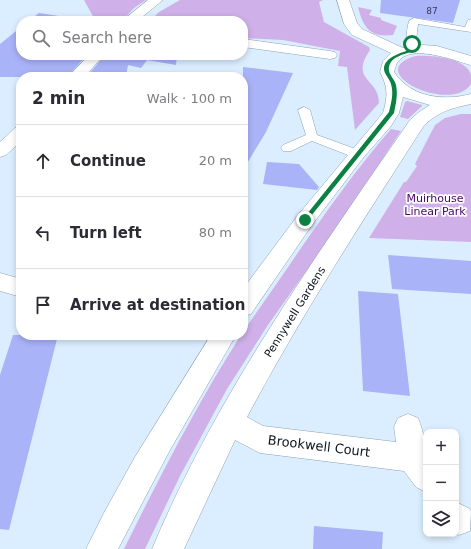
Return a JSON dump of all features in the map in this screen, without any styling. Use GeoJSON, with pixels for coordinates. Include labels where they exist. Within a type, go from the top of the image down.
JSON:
{"type":"FeatureCollection","features":[{"type":"Feature","properties":{"kind":"street"},"geometry":{"type":"LineString","coordinates":[[135,16],[158,0]]}},
{"type":"Feature","properties":{"kind":"street"},"geometry":{"type":"LineString","coordinates":[[344,0],[351,24],[357,32],[409,52],[443,51],[471,61]]}},
{"type":"Feature","properties":{"kind":"street"},"geometry":{"type":"LineString","coordinates":[[248,44],[330,55]]}},
{"type":"Feature","properties":{"kind":"street"},"geometry":{"type":"LineString","coordinates":[[248,300],[305,220],[391,113],[395,98],[394,84],[387,72],[387,66],[390,61],[409,52]]}},
{"type":"Feature","properties":{"kind":"street"},"geometry":{"type":"LineString","coordinates":[[81,72],[92,60]]}},
{"type":"Feature","properties":{"kind":"street","name":"Pennywell Gardens"},"geometry":{"type":"LineString","coordinates":[[394,84],[409,94],[431,101],[463,101]]}},
{"type":"Feature","properties":{"kind":"street","name":"Pennywell Gardens"},"geometry":{"type":"LineString","coordinates":[[168,549],[230,423],[278,338],[416,124],[424,115],[434,109],[463,101]]}},
{"type":"Feature","properties":{"kind":"street"},"geometry":{"type":"LineString","coordinates":[[0,151],[16,137]]}},
{"type":"Feature","properties":{"kind":"street"},"geometry":{"type":"LineString","coordinates":[[0,282],[16,287]]}},
{"type":"Feature","properties":{"kind":"street"},"geometry":{"type":"LineString","coordinates":[[102,549],[121,510],[171,420],[221,340]]}},
{"type":"Feature","properties":{"kind":"street","name":"Brookwell Court"},"geometry":{"type":"LineString","coordinates":[[230,423],[260,439],[419,468],[408,427]]}},
{"type":"Feature","properties":{"kind":"lane"},"geometry":{"type":"LineString","coordinates":[[409,52],[412,44],[410,35],[414,21],[468,30],[471,22]]}},
{"type":"Feature","properties":{"kind":"lane"},"geometry":{"type":"LineString","coordinates":[[304,110],[312,138]]}},
{"type":"Feature","properties":{"kind":"lane"},"geometry":{"type":"LineString","coordinates":[[287,148],[312,138],[357,154]]}},
{"type":"Feature","properties":{"kind":"green space"},"geometry":{"type":"Polygon","coordinates":[[[84,0],[146,0],[134,8],[127,16],[93,16],[84,0]]]}},
{"type":"Feature","properties":{"kind":"green space"},"geometry":{"type":"Polygon","coordinates":[[[180,0],[323,0],[319,2],[324,22],[369,47],[370,50],[364,60],[364,74],[375,89],[378,95],[379,103],[355,130],[347,67],[338,66],[340,51],[283,40],[248,38],[248,16],[155,16],[159,12],[180,0]]]}},
{"type":"Feature","properties":{"kind":"green space"},"geometry":{"type":"Polygon","coordinates":[[[358,7],[372,10],[369,15],[381,18],[381,20],[397,26],[393,35],[379,35],[369,30],[362,20],[358,7]]]}},
{"type":"Feature","properties":{"kind":"green space"},"geometry":{"type":"Polygon","coordinates":[[[416,56],[438,57],[456,61],[468,69],[471,75],[471,84],[461,92],[446,95],[430,93],[415,87],[404,80],[398,71],[401,63],[416,56]]]}},
{"type":"Feature","properties":{"kind":"green space"},"geometry":{"type":"Polygon","coordinates":[[[407,101],[422,105],[408,119],[400,117],[405,102],[407,101]]]}},
{"type":"Feature","properties":{"kind":"green space","name":"Muirhouse Linear Park"},"geometry":{"type":"Polygon","coordinates":[[[461,114],[471,114],[471,242],[369,238],[404,182],[406,182],[417,166],[415,164],[435,125],[445,118],[461,114]]]}},
{"type":"Feature","properties":{"kind":"green space"},"geometry":{"type":"Polygon","coordinates":[[[391,129],[401,131],[338,226],[268,325],[227,389],[180,476],[145,549],[124,549],[180,440],[209,387],[238,340],[248,340],[248,325],[317,226],[391,129]]]}},
{"type":"Feature","properties":{"kind":"building"},"geometry":{"type":"Polygon","coordinates":[[[381,0],[460,0],[453,23],[380,13],[381,0]]]}},
{"type":"Feature","properties":{"kind":"building"},"geometry":{"type":"Polygon","coordinates":[[[39,13],[59,16],[35,16],[39,13]]]}},
{"type":"Feature","properties":{"kind":"building"},"geometry":{"type":"Polygon","coordinates":[[[16,31],[16,60],[82,60],[72,72],[16,72],[16,77],[0,77],[0,44],[16,31]]]}},
{"type":"Feature","properties":{"kind":"building"},"geometry":{"type":"Polygon","coordinates":[[[101,60],[147,60],[141,68],[128,65],[127,72],[90,72],[101,60]]]}},
{"type":"Feature","properties":{"kind":"building"},"geometry":{"type":"Polygon","coordinates":[[[147,60],[176,60],[176,65],[147,60]]]}},
{"type":"Feature","properties":{"kind":"building"},"geometry":{"type":"Polygon","coordinates":[[[243,67],[293,73],[266,132],[248,162],[248,72],[243,72],[243,67]]]}},
{"type":"Feature","properties":{"kind":"building"},"geometry":{"type":"Polygon","coordinates":[[[267,162],[299,164],[319,187],[317,190],[263,184],[267,162]]]}},
{"type":"Feature","properties":{"kind":"building"},"geometry":{"type":"Polygon","coordinates":[[[388,255],[471,261],[471,294],[392,289],[388,255]]]}},
{"type":"Feature","properties":{"kind":"building"},"geometry":{"type":"Polygon","coordinates":[[[358,291],[398,294],[410,396],[363,391],[358,291]]]}},
{"type":"Feature","properties":{"kind":"building"},"geometry":{"type":"Polygon","coordinates":[[[13,335],[16,335],[16,340],[57,340],[9,530],[0,529],[0,375],[13,335]]]}},
{"type":"Feature","properties":{"kind":"building"},"geometry":{"type":"Polygon","coordinates":[[[314,526],[383,532],[382,549],[313,549],[314,526]]]}},
{"type":"Feature","properties":{"kind":"route"},"geometry":{"type":"LineString","coordinates":[[305,220],[391,113],[395,98],[394,84],[389,78],[387,66],[390,61],[402,53],[416,50],[412,44]]}}]}
